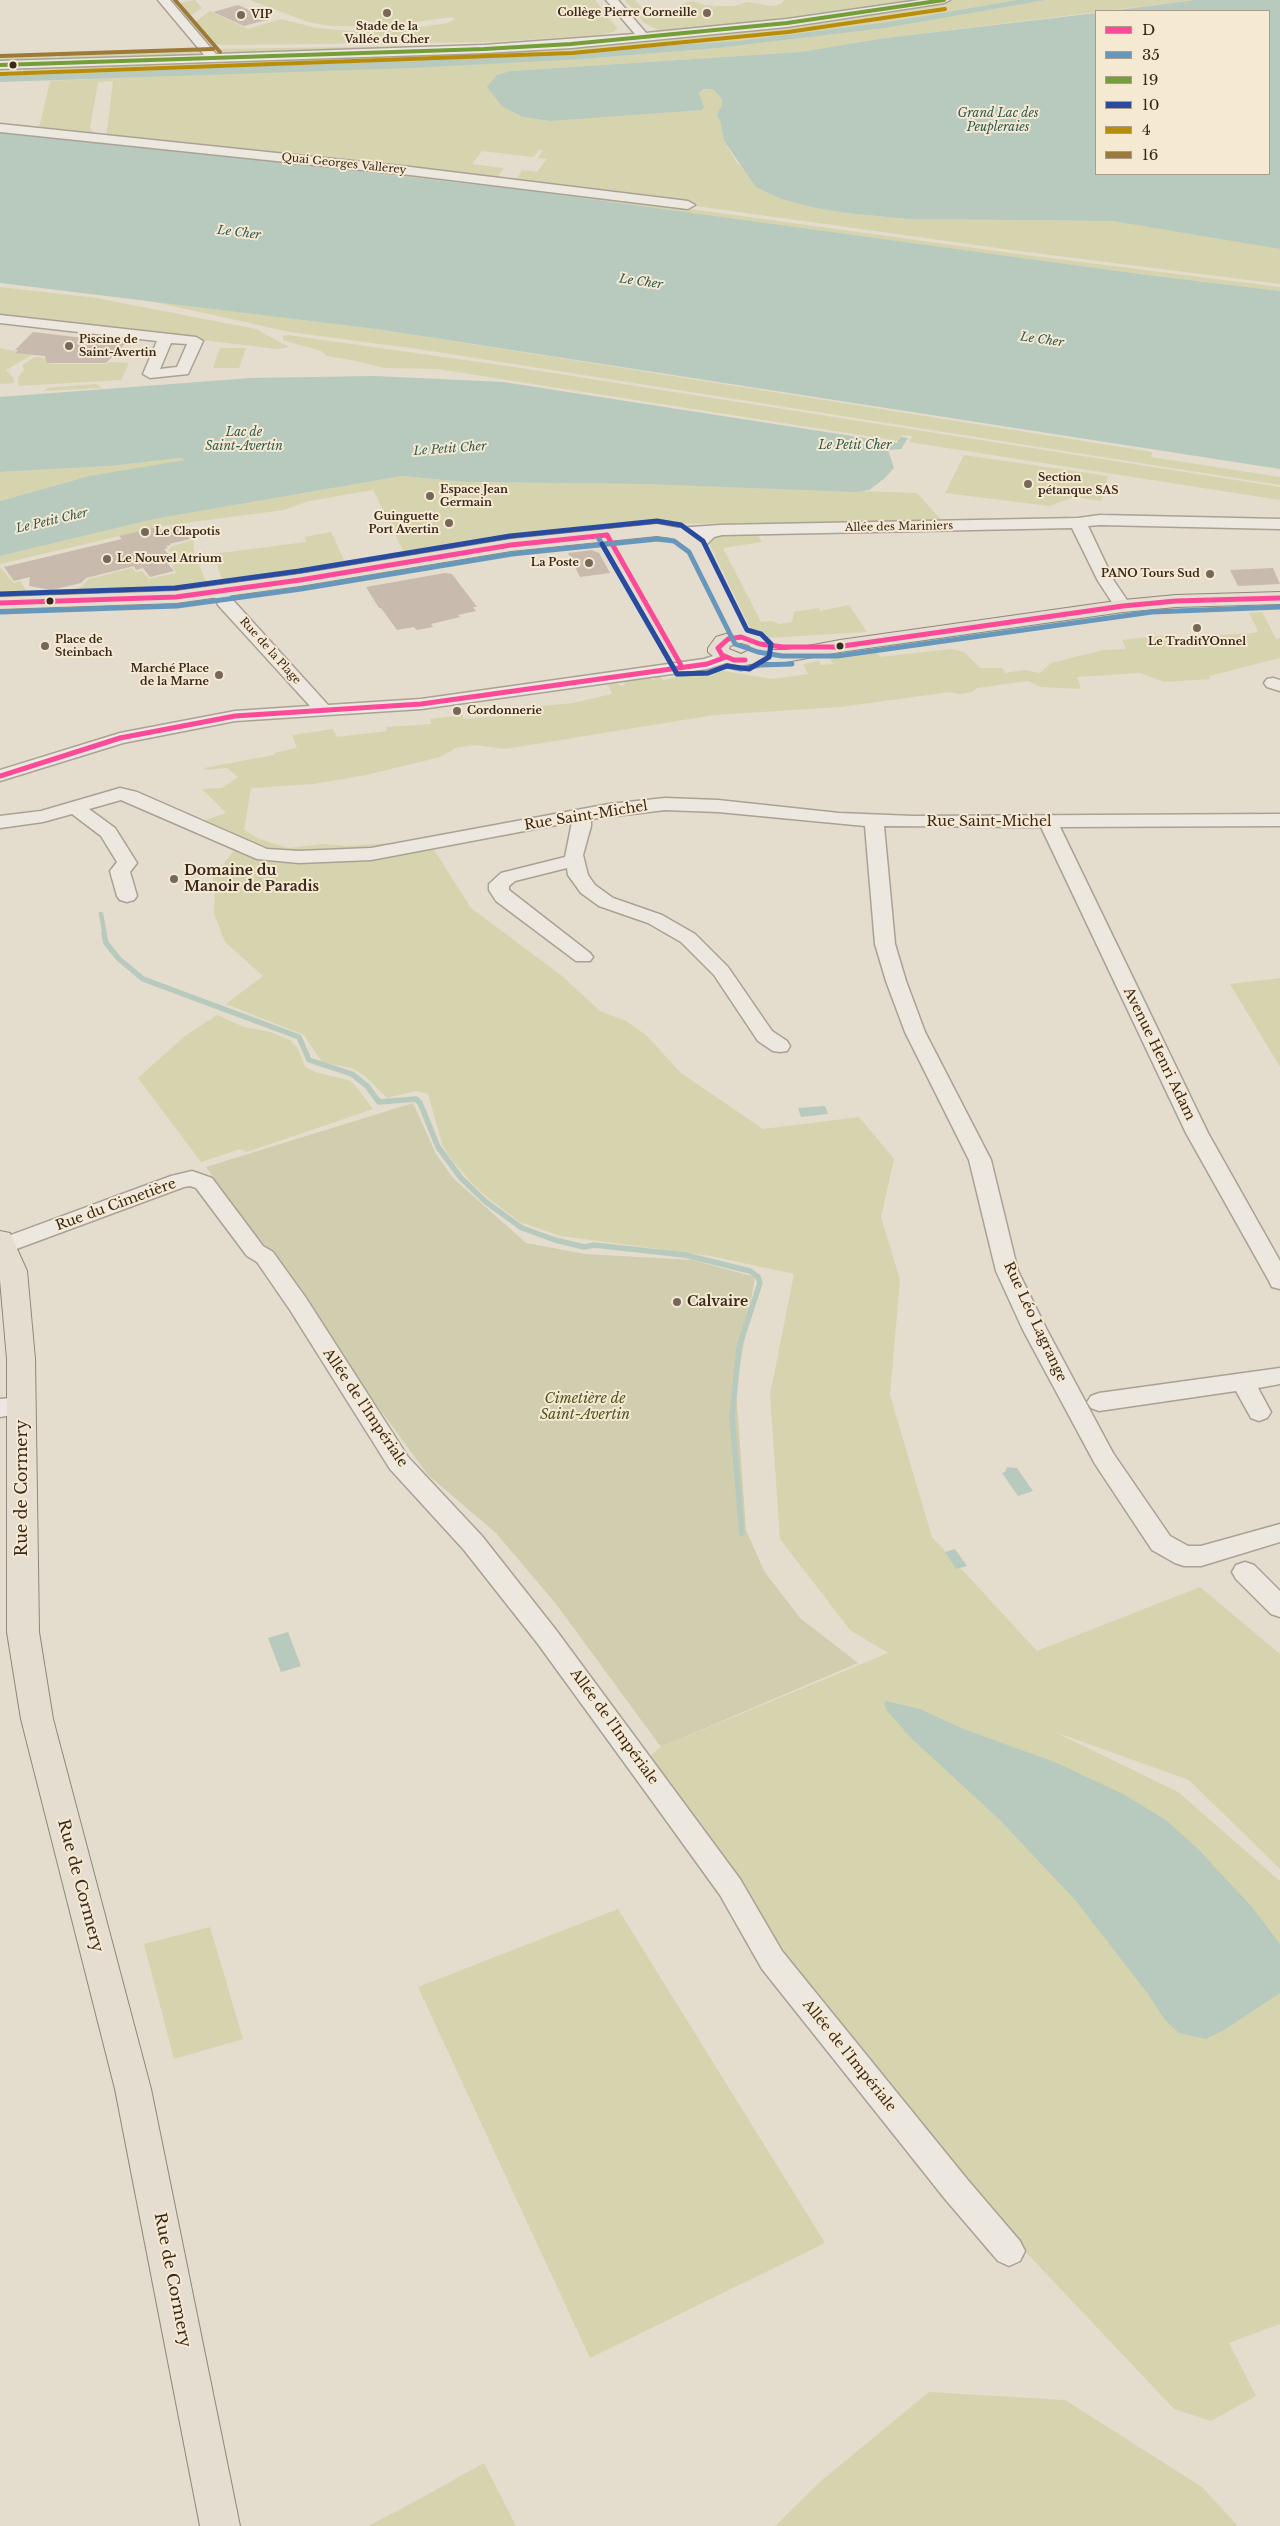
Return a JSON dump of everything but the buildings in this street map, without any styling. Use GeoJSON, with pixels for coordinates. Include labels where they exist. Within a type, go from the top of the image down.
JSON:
{"type":"FeatureCollection","features":[{"type":"Feature","properties":{"kind":"main road"},"geometry":{"type":"LineString","coordinates":[[0,603],[150,599],[220,591],[510,545],[657,530],[677,533],[696,546],[742,647]]}},
{"type":"Feature","properties":{"kind":"main road"},"geometry":{"type":"LineString","coordinates":[[618,534],[655,536],[678,545],[742,647],[786,656],[836,647],[1123,606],[1176,601],[1280,598]]}},
{"type":"Feature","properties":{"kind":"main road","name":"Rue de Cormery"},"geometry":{"type":"LineString","coordinates":[[2,1243],[13,1270],[20,1359],[10,1407],[22,1632],[37,1719],[133,2089],[220,2526]]}},
{"type":"Feature","properties":{"kind":"street"},"geometry":{"type":"LineString","coordinates":[[164,0],[213,58]]}},
{"type":"Feature","properties":{"kind":"street"},"geometry":{"type":"LineString","coordinates":[[612,0],[644,38]]}},
{"type":"Feature","properties":{"kind":"street"},"geometry":{"type":"LineString","coordinates":[[0,65],[484,49],[644,38],[787,23],[944,0]]}},
{"type":"Feature","properties":{"kind":"street","name":"Quai Georges Vallerey"},"geometry":{"type":"LineString","coordinates":[[0,128],[400,170],[688,205]]}},
{"type":"Feature","properties":{"kind":"street"},"geometry":{"type":"LineString","coordinates":[[0,319],[166,338]]}},
{"type":"Feature","properties":{"kind":"street","name":"Allée des Mariniers"},"geometry":{"type":"LineString","coordinates":[[677,533],[720,530],[1078,524],[1100,520],[1280,524]]}},
{"type":"Feature","properties":{"kind":"street"},"geometry":{"type":"LineString","coordinates":[[1078,524],[1106,581],[1123,606]]}},
{"type":"Feature","properties":{"kind":"street"},"geometry":{"type":"LineString","coordinates":[[696,546],[708,534],[720,530]]}},
{"type":"Feature","properties":{"kind":"street","name":"Rue de la Plage"},"geometry":{"type":"LineString","coordinates":[[220,591],[224,601],[323,710]]}},
{"type":"Feature","properties":{"kind":"street"},"geometry":{"type":"LineString","coordinates":[[0,776],[120,738],[243,715],[422,704],[707,664],[742,647]]}},
{"type":"Feature","properties":{"kind":"street","name":"Rue Saint-Michel"},"geometry":{"type":"LineString","coordinates":[[0,822],[43,816],[120,794],[130,796],[237,845],[264,855],[326,856],[371,854],[581,815],[636,807],[696,804],[874,821],[1280,820]]}},
{"type":"Feature","properties":{"kind":"street"},"geometry":{"type":"LineString","coordinates":[[76,808],[108,832],[128,863],[120,871],[127,896]]}},
{"type":"Feature","properties":{"kind":"street"},"geometry":{"type":"LineString","coordinates":[[581,815],[582,826],[574,850],[574,860],[583,883],[597,897],[666,924],[701,949],[729,982],[765,1036],[780,1046]]}},
{"type":"Feature","properties":{"kind":"street","name":"Rue Léo Lagrange"},"geometry":{"type":"LineString","coordinates":[[874,821],[885,944],[896,982],[916,1032],[980,1160],[1007,1270],[1035,1330],[1104,1458],[1161,1543],[1184,1556],[1201,1556],[1280,1533]]}},
{"type":"Feature","properties":{"kind":"street","name":"Avenue Henri Adam"},"geometry":{"type":"LineString","coordinates":[[1048,822],[1196,1133],[1280,1281]]}},
{"type":"Feature","properties":{"kind":"street"},"geometry":{"type":"LineString","coordinates":[[574,860],[508,877],[499,884],[499,890],[503,897],[583,957]]}},
{"type":"Feature","properties":{"kind":"street","name":"Rue du Cimetière"},"geometry":{"type":"LineString","coordinates":[[2,1243],[192,1178],[204,1183],[218,1205]]}},
{"type":"Feature","properties":{"kind":"street","name":"Allée de l'Impériale"},"geometry":{"type":"LineString","coordinates":[[218,1205],[255,1250],[265,1257],[276,1272],[399,1463],[473,1543],[547,1637],[730,1886],[772,1960],[956,2189],[1009,2251]]}},
{"type":"Feature","properties":{"kind":"street"},"geometry":{"type":"LineString","coordinates":[[1099,1402],[1280,1376]]}},
{"type":"Feature","properties":{"kind":"street"},"geometry":{"type":"LineString","coordinates":[[1243,1381],[1259,1412]]}},
{"type":"Feature","properties":{"kind":"street"},"geometry":{"type":"LineString","coordinates":[[1245,1572],[1280,1607]]}},
{"type":"Feature","properties":{"kind":"shaded area"},"geometry":{"type":"Polygon","coordinates":[[[195,0],[202,8],[190,16],[180,3],[195,0]]]}},
{"type":"Feature","properties":{"kind":"shaded area"},"geometry":{"type":"Polygon","coordinates":[[[250,0],[595,0],[618,29],[600,35],[491,42],[222,45],[209,43],[192,24],[210,11],[248,29],[281,19],[317,28],[351,31],[421,27],[448,23],[455,19],[452,17],[380,27],[332,26],[308,22],[250,0]]]}},
{"type":"Feature","properties":{"kind":"shaded area"},"geometry":{"type":"Polygon","coordinates":[[[625,0],[635,0],[649,16],[662,15],[660,12],[681,9],[705,13],[717,6],[734,6],[748,2],[771,6],[781,4],[784,0],[926,0],[811,17],[667,32],[644,23],[625,0]]]}},
{"type":"Feature","properties":{"kind":"shaded area"},"geometry":{"type":"Polygon","coordinates":[[[951,0],[1017,0],[888,22],[737,41],[475,58],[24,75],[25,67],[654,40],[824,21],[951,0]]]}},
{"type":"Feature","properties":{"kind":"shaded area"},"geometry":{"type":"Polygon","coordinates":[[[1046,0],[1194,0],[1113,10],[1095,10],[1095,12],[885,38],[800,52],[511,71],[523,117],[550,121],[704,107],[699,93],[708,88],[716,90],[722,99],[722,105],[717,114],[722,125],[724,141],[737,163],[781,199],[846,213],[908,219],[1113,221],[1142,224],[1280,249],[1280,284],[1019,251],[516,181],[522,170],[537,172],[547,159],[538,158],[543,150],[539,150],[534,157],[482,151],[472,164],[504,168],[496,179],[106,137],[113,81],[98,82],[90,128],[95,134],[39,128],[50,81],[0,83],[583,59],[718,48],[886,28],[1046,0]]]}},
{"type":"Feature","properties":{"kind":"shaded area"},"geometry":{"type":"Polygon","coordinates":[[[692,1],[715,6],[710,10],[699,12],[687,10],[681,5],[692,1]]]}},
{"type":"Feature","properties":{"kind":"shaded area"},"geometry":{"type":"Polygon","coordinates":[[[589,39],[482,46],[221,54],[213,49],[481,45],[589,39]]]}},
{"type":"Feature","properties":{"kind":"shaded area"},"geometry":{"type":"Polygon","coordinates":[[[201,50],[200,53],[193,55],[58,59],[60,53],[201,50]]]}},
{"type":"Feature","properties":{"kind":"shaded area"},"geometry":{"type":"Polygon","coordinates":[[[56,53],[55,60],[0,61],[0,55],[56,53]]]}},
{"type":"Feature","properties":{"kind":"shaded area"},"geometry":{"type":"Polygon","coordinates":[[[36,134],[442,177],[440,181],[209,154],[34,137],[36,134]]]}},
{"type":"Feature","properties":{"kind":"shaded area"},"geometry":{"type":"Polygon","coordinates":[[[552,190],[1018,254],[1280,287],[1280,291],[1147,275],[550,194],[552,190]]]}},
{"type":"Feature","properties":{"kind":"shaded area"},"geometry":{"type":"Polygon","coordinates":[[[0,287],[96,298],[256,329],[289,347],[278,349],[0,316],[0,287]]]}},
{"type":"Feature","properties":{"kind":"shaded area"},"geometry":{"type":"Polygon","coordinates":[[[150,301],[376,329],[1152,452],[1151,457],[1280,477],[1280,485],[425,350],[290,332],[150,301]]]}},
{"type":"Feature","properties":{"kind":"shaded area"},"geometry":{"type":"Polygon","coordinates":[[[288,335],[521,368],[1280,487],[1280,500],[909,442],[912,436],[902,435],[899,441],[437,369],[385,368],[327,356],[321,351],[283,340],[283,336],[288,335]]]}},
{"type":"Feature","properties":{"kind":"shaded area"},"geometry":{"type":"Polygon","coordinates":[[[0,348],[32,355],[6,370],[13,377],[14,383],[0,384],[0,348]]]}},
{"type":"Feature","properties":{"kind":"shaded area"},"geometry":{"type":"Polygon","coordinates":[[[220,348],[246,348],[239,368],[213,368],[220,348]]]}},
{"type":"Feature","properties":{"kind":"shaded area"},"geometry":{"type":"Polygon","coordinates":[[[35,357],[47,358],[47,363],[54,364],[129,363],[121,380],[19,386],[18,377],[24,370],[22,365],[35,357]]]}},
{"type":"Feature","properties":{"kind":"shaded area"},"geometry":{"type":"Polygon","coordinates":[[[96,384],[102,388],[44,391],[47,388],[96,384]]]}},
{"type":"Feature","properties":{"kind":"shaded area","name":"Section pétanque SAS"},"geometry":{"type":"Polygon","coordinates":[[[964,455],[1108,476],[1101,501],[1074,497],[1049,506],[945,493],[964,455]]]}},
{"type":"Feature","properties":{"kind":"shaded area"},"geometry":{"type":"Polygon","coordinates":[[[180,458],[185,460],[74,480],[0,501],[0,472],[110,466],[180,458]]]}},
{"type":"Feature","properties":{"kind":"shaded area"},"geometry":{"type":"Polygon","coordinates":[[[402,476],[465,482],[643,484],[917,493],[943,522],[613,524],[405,554],[373,490],[309,501],[284,510],[162,526],[0,564],[0,556],[154,519],[402,476]]]}},
{"type":"Feature","properties":{"kind":"shaded area"},"geometry":{"type":"Polygon","coordinates":[[[331,532],[346,564],[223,582],[213,554],[306,542],[304,537],[331,532]]]}},
{"type":"Feature","properties":{"kind":"shaded area"},"geometry":{"type":"Polygon","coordinates":[[[758,535],[762,542],[723,548],[761,622],[772,621],[779,624],[792,622],[794,612],[819,608],[820,611],[849,605],[867,632],[767,638],[754,636],[709,543],[716,536],[758,535]]]}},
{"type":"Feature","properties":{"kind":"shaded area"},"geometry":{"type":"Polygon","coordinates":[[[193,540],[194,553],[207,584],[150,591],[73,594],[89,579],[132,568],[136,572],[142,571],[149,579],[176,573],[172,565],[178,563],[168,550],[170,547],[193,540]]]}},
{"type":"Feature","properties":{"kind":"shaded area"},"geometry":{"type":"Polygon","coordinates":[[[0,567],[14,583],[20,581],[26,590],[24,595],[0,596],[0,567]]]}},
{"type":"Feature","properties":{"kind":"shaded area"},"geometry":{"type":"Polygon","coordinates":[[[1262,612],[1276,639],[1280,638],[1280,658],[1209,676],[1210,679],[1165,682],[1140,673],[1077,677],[1081,689],[1041,687],[1028,681],[977,688],[972,692],[959,694],[950,692],[840,707],[714,715],[505,749],[474,745],[456,748],[440,757],[366,775],[313,784],[251,788],[244,830],[259,839],[288,848],[324,844],[347,846],[421,841],[386,849],[272,852],[198,823],[226,813],[202,789],[222,788],[238,777],[227,768],[205,770],[204,768],[274,755],[274,753],[297,748],[292,735],[333,729],[337,737],[387,731],[386,727],[431,724],[430,719],[463,715],[463,719],[503,716],[532,707],[573,703],[612,694],[608,684],[618,683],[620,686],[625,685],[624,682],[649,678],[655,680],[654,677],[661,677],[663,680],[680,677],[679,674],[712,669],[772,679],[808,674],[803,664],[819,661],[821,665],[833,664],[830,659],[860,653],[858,649],[861,648],[864,651],[876,650],[880,657],[952,649],[964,652],[980,668],[1002,668],[1005,673],[1024,670],[1040,673],[1051,663],[1103,650],[1126,649],[1122,640],[1166,635],[1169,638],[1254,633],[1258,631],[1249,613],[1262,612]]]}},
{"type":"Feature","properties":{"kind":"shaded area"},"geometry":{"type":"Polygon","coordinates":[[[433,848],[471,908],[562,976],[600,1011],[626,1021],[646,1035],[681,1073],[763,1129],[859,1117],[894,1159],[881,1217],[900,1280],[890,1395],[932,1537],[1037,1651],[1200,1587],[1280,1654],[1280,1869],[1189,1780],[1055,1732],[1178,1792],[1280,1881],[1280,2324],[1229,2343],[1256,2396],[1211,2421],[1174,2409],[970,2193],[789,1968],[647,1758],[661,1747],[888,1653],[850,1630],[780,1539],[770,1395],[794,1274],[711,1256],[561,1236],[520,1222],[488,1198],[470,1181],[449,1156],[442,1144],[428,1094],[416,1091],[387,1098],[365,1076],[351,1068],[322,1062],[304,1035],[226,1004],[263,976],[225,942],[214,914],[215,892],[213,877],[234,851],[268,860],[307,863],[371,859],[433,848]]]}},
{"type":"Feature","properties":{"kind":"shaded area"},"geometry":{"type":"Polygon","coordinates":[[[1280,978],[1280,1067],[1230,984],[1280,978]]]}},
{"type":"Feature","properties":{"kind":"shaded area"},"geometry":{"type":"Polygon","coordinates":[[[217,1015],[244,1027],[270,1032],[290,1040],[298,1049],[305,1067],[318,1073],[348,1080],[354,1084],[373,1109],[247,1152],[240,1149],[201,1162],[138,1078],[185,1036],[217,1015]]]}},
{"type":"Feature","properties":{"kind":"shaded area"},"geometry":{"type":"Polygon","coordinates":[[[618,1909],[825,2243],[590,2358],[418,1987],[618,1909]]]}},
{"type":"Feature","properties":{"kind":"shaded area"},"geometry":{"type":"Polygon","coordinates":[[[210,1927],[243,2039],[174,2059],[144,1944],[210,1927]]]}},
{"type":"Feature","properties":{"kind":"shaded area"},"geometry":{"type":"Polygon","coordinates":[[[929,2392],[1065,2400],[1202,2487],[1238,2526],[775,2526],[821,2481],[929,2392]]]}},
{"type":"Feature","properties":{"kind":"shaded area"},"geometry":{"type":"Polygon","coordinates":[[[484,2463],[516,2526],[368,2526],[414,2502],[484,2463]]]}},
{"type":"Feature","properties":{"kind":"green space","name":"Cimetière de Saint-Avertin"},"geometry":{"type":"Polygon","coordinates":[[[413,1103],[436,1154],[453,1178],[526,1243],[585,1254],[692,1260],[755,1277],[736,1389],[746,1530],[764,1571],[800,1618],[858,1663],[661,1747],[556,1604],[496,1533],[428,1475],[354,1374],[286,1271],[237,1211],[206,1167],[413,1103]]]}},
{"type":"Feature","properties":{"kind":"water"},"geometry":{"type":"Polygon","coordinates":[[[1017,0],[1046,0],[886,28],[718,48],[583,59],[412,68],[0,82],[0,76],[475,58],[737,41],[888,22],[1017,0]]]}},
{"type":"Feature","properties":{"kind":"water","name":"Grand Lac des Peupleraies"},"geometry":{"type":"Polygon","coordinates":[[[1194,0],[1280,0],[1280,249],[1113,221],[908,219],[816,208],[781,199],[756,187],[724,141],[717,114],[722,105],[722,99],[713,89],[704,89],[699,93],[704,107],[702,110],[550,121],[523,117],[511,111],[502,106],[487,87],[497,75],[511,71],[800,52],[885,38],[1095,13],[1095,175],[1270,175],[1270,10],[1118,10],[1194,0]]]}},
{"type":"Feature","properties":{"kind":"water","name":"Le Cher"},"geometry":{"type":"Polygon","coordinates":[[[0,133],[209,154],[531,191],[1147,275],[1280,291],[1280,469],[376,329],[0,283],[0,133]]]}},
{"type":"Feature","properties":{"kind":"water","name":"Lac de Saint-Avertin"},"geometry":{"type":"Polygon","coordinates":[[[374,376],[503,382],[897,443],[901,437],[908,438],[901,449],[888,450],[894,468],[885,478],[869,490],[857,492],[643,484],[465,482],[402,476],[154,519],[0,556],[0,501],[89,476],[185,460],[180,458],[110,466],[0,472],[0,397],[251,378],[374,376]]]}},
{"type":"Feature","properties":{"kind":"water"},"geometry":{"type":"Polygon","coordinates":[[[825,1106],[828,1114],[801,1117],[798,1108],[825,1106]]]}},
{"type":"Feature","properties":{"kind":"water"},"geometry":{"type":"Polygon","coordinates":[[[1007,1467],[1017,1468],[1033,1491],[1018,1496],[1002,1473],[1005,1472],[1007,1467]]]}},
{"type":"Feature","properties":{"kind":"water"},"geometry":{"type":"Polygon","coordinates":[[[955,1549],[967,1566],[956,1569],[945,1552],[955,1549]]]}},
{"type":"Feature","properties":{"kind":"water"},"geometry":{"type":"Polygon","coordinates":[[[288,1632],[301,1666],[281,1672],[268,1638],[288,1632]]]}},
{"type":"Feature","properties":{"kind":"water"},"geometry":{"type":"Polygon","coordinates":[[[886,1701],[920,1709],[961,1728],[1057,1763],[1123,1794],[1166,1820],[1198,1849],[1252,1907],[1280,1944],[1280,1993],[1224,2030],[1206,2039],[1179,2033],[1165,2020],[1148,1994],[1076,1901],[1001,1821],[912,1739],[888,1712],[884,1704],[886,1701]]]}},
{"type":"Feature","properties":{"kind":"waterway"},"geometry":{"type":"LineString","coordinates":[[101,914],[105,935]]}},
{"type":"Feature","properties":{"kind":"waterway"},"geometry":{"type":"LineString","coordinates":[[104,934],[106,943],[119,959],[143,979],[299,1037],[309,1060],[352,1074],[367,1086],[379,1102],[416,1099],[420,1103],[438,1147],[461,1178],[486,1202],[522,1228],[555,1240],[584,1247],[594,1245],[685,1255],[750,1271],[758,1277],[760,1283],[739,1347],[732,1417],[742,1533]]}},
{"type":"Feature","properties":{"kind":"transit line","name":"16"},"geometry":{"type":"LineString","coordinates":[[175,0],[220,52]]}},
{"type":"Feature","properties":{"kind":"transit line","name":"19"},"geometry":{"type":"LineString","coordinates":[[0,65],[484,49],[571,44],[787,23],[944,0]]}},
{"type":"Feature","properties":{"kind":"transit line","name":"4"},"geometry":{"type":"LineString","coordinates":[[0,74],[484,58],[572,53],[788,32],[945,9]]}},
{"type":"Feature","properties":{"kind":"transit line","name":"16"},"geometry":{"type":"LineString","coordinates":[[0,56],[213,49]]}},
{"type":"Feature","properties":{"kind":"transit line","name":"10"},"geometry":{"type":"LineString","coordinates":[[0,594],[175,588],[299,571],[510,536],[657,521],[681,525],[703,541],[747,630],[761,634],[771,644],[769,657],[749,669],[727,666],[708,673],[677,674],[602,544]]}},
{"type":"Feature","properties":{"kind":"transit line","name":"D"},"geometry":{"type":"LineString","coordinates":[[607,535],[682,667]]}},
{"type":"Feature","properties":{"kind":"transit line","name":"D"},"geometry":{"type":"LineString","coordinates":[[0,603],[176,597],[300,580],[511,545],[607,535]]}},
{"type":"Feature","properties":{"kind":"transit line","name":"35"},"geometry":{"type":"LineString","coordinates":[[599,539],[677,674],[708,673],[727,666],[741,669],[760,665],[792,664]]}},
{"type":"Feature","properties":{"kind":"transit line","name":"35"},"geometry":{"type":"LineString","coordinates":[[0,612],[177,606],[301,589],[512,554],[657,539],[674,541],[689,552],[735,644],[758,652],[782,656],[837,656],[1152,612],[1280,607]]}},
{"type":"Feature","properties":{"kind":"transit line","name":"D"},"geometry":{"type":"LineString","coordinates":[[745,660],[734,660],[722,655],[718,648],[728,639],[741,637],[760,644],[783,647],[836,647],[1123,606],[1176,601],[1280,598]]}},
{"type":"Feature","properties":{"kind":"transit line","name":"D"},"geometry":{"type":"LineString","coordinates":[[0,776],[120,738],[235,716],[421,704],[707,664],[726,657]]}},
{"type":"Feature","properties":{"kind":"place","name":"Stade de la Vallée du Cher"},"geometry":{"type":"Point","coordinates":[387,13]}},
{"type":"Feature","properties":{"kind":"place","name":"Collège Pierre Corneille"},"geometry":{"type":"Point","coordinates":[707,13]}},
{"type":"Feature","properties":{"kind":"place","name":"VIP"},"geometry":{"type":"Point","coordinates":[241,15]}},
{"type":"Feature","properties":{"kind":"place","name":"Piscine de Saint-Avertin"},"geometry":{"type":"Point","coordinates":[69,346]}},
{"type":"Feature","properties":{"kind":"place","name":"Section pétanque SAS"},"geometry":{"type":"Point","coordinates":[1028,484]}},
{"type":"Feature","properties":{"kind":"place","name":"Espace Jean Germain"},"geometry":{"type":"Point","coordinates":[430,496]}},
{"type":"Feature","properties":{"kind":"place","name":"Guinguette Port Avertin"},"geometry":{"type":"Point","coordinates":[449,523]}},
{"type":"Feature","properties":{"kind":"place","name":"Le Clapotis"},"geometry":{"type":"Point","coordinates":[145,532]}},
{"type":"Feature","properties":{"kind":"place","name":"Le Nouvel Atrium"},"geometry":{"type":"Point","coordinates":[107,559]}},
{"type":"Feature","properties":{"kind":"place","name":"La Poste"},"geometry":{"type":"Point","coordinates":[589,563]}},
{"type":"Feature","properties":{"kind":"place","name":"PANO Tours Sud"},"geometry":{"type":"Point","coordinates":[1210,574]}},
{"type":"Feature","properties":{"kind":"place","name":"Le TraditYOnnel"},"geometry":{"type":"Point","coordinates":[1197,628]}},
{"type":"Feature","properties":{"kind":"place","name":"Place de Steinbach"},"geometry":{"type":"Point","coordinates":[45,646]}},
{"type":"Feature","properties":{"kind":"place","name":"Marché Place de la Marne"},"geometry":{"type":"Point","coordinates":[219,675]}},
{"type":"Feature","properties":{"kind":"place","name":"Cordonnerie"},"geometry":{"type":"Point","coordinates":[457,711]}},
{"type":"Feature","properties":{"kind":"place","name":"Domaine du Manoir de Paradis"},"geometry":{"type":"Point","coordinates":[174,879]}},
{"type":"Feature","properties":{"kind":"place","name":"Calvaire"},"geometry":{"type":"Point","coordinates":[677,1302]}},
{"type":"Feature","properties":{"kind":"water label","name":"Le Petit Cher"},"geometry":{"type":"Point","coordinates":[855,446]}},
{"type":"Feature","properties":{"kind":"water label","name":"Le Petit Cher"},"geometry":{"type":"Point","coordinates":[450,449]}},
{"type":"Feature","properties":{"kind":"water label","name":"Le Petit Cher"},"geometry":{"type":"Point","coordinates":[52,521]}}]}
